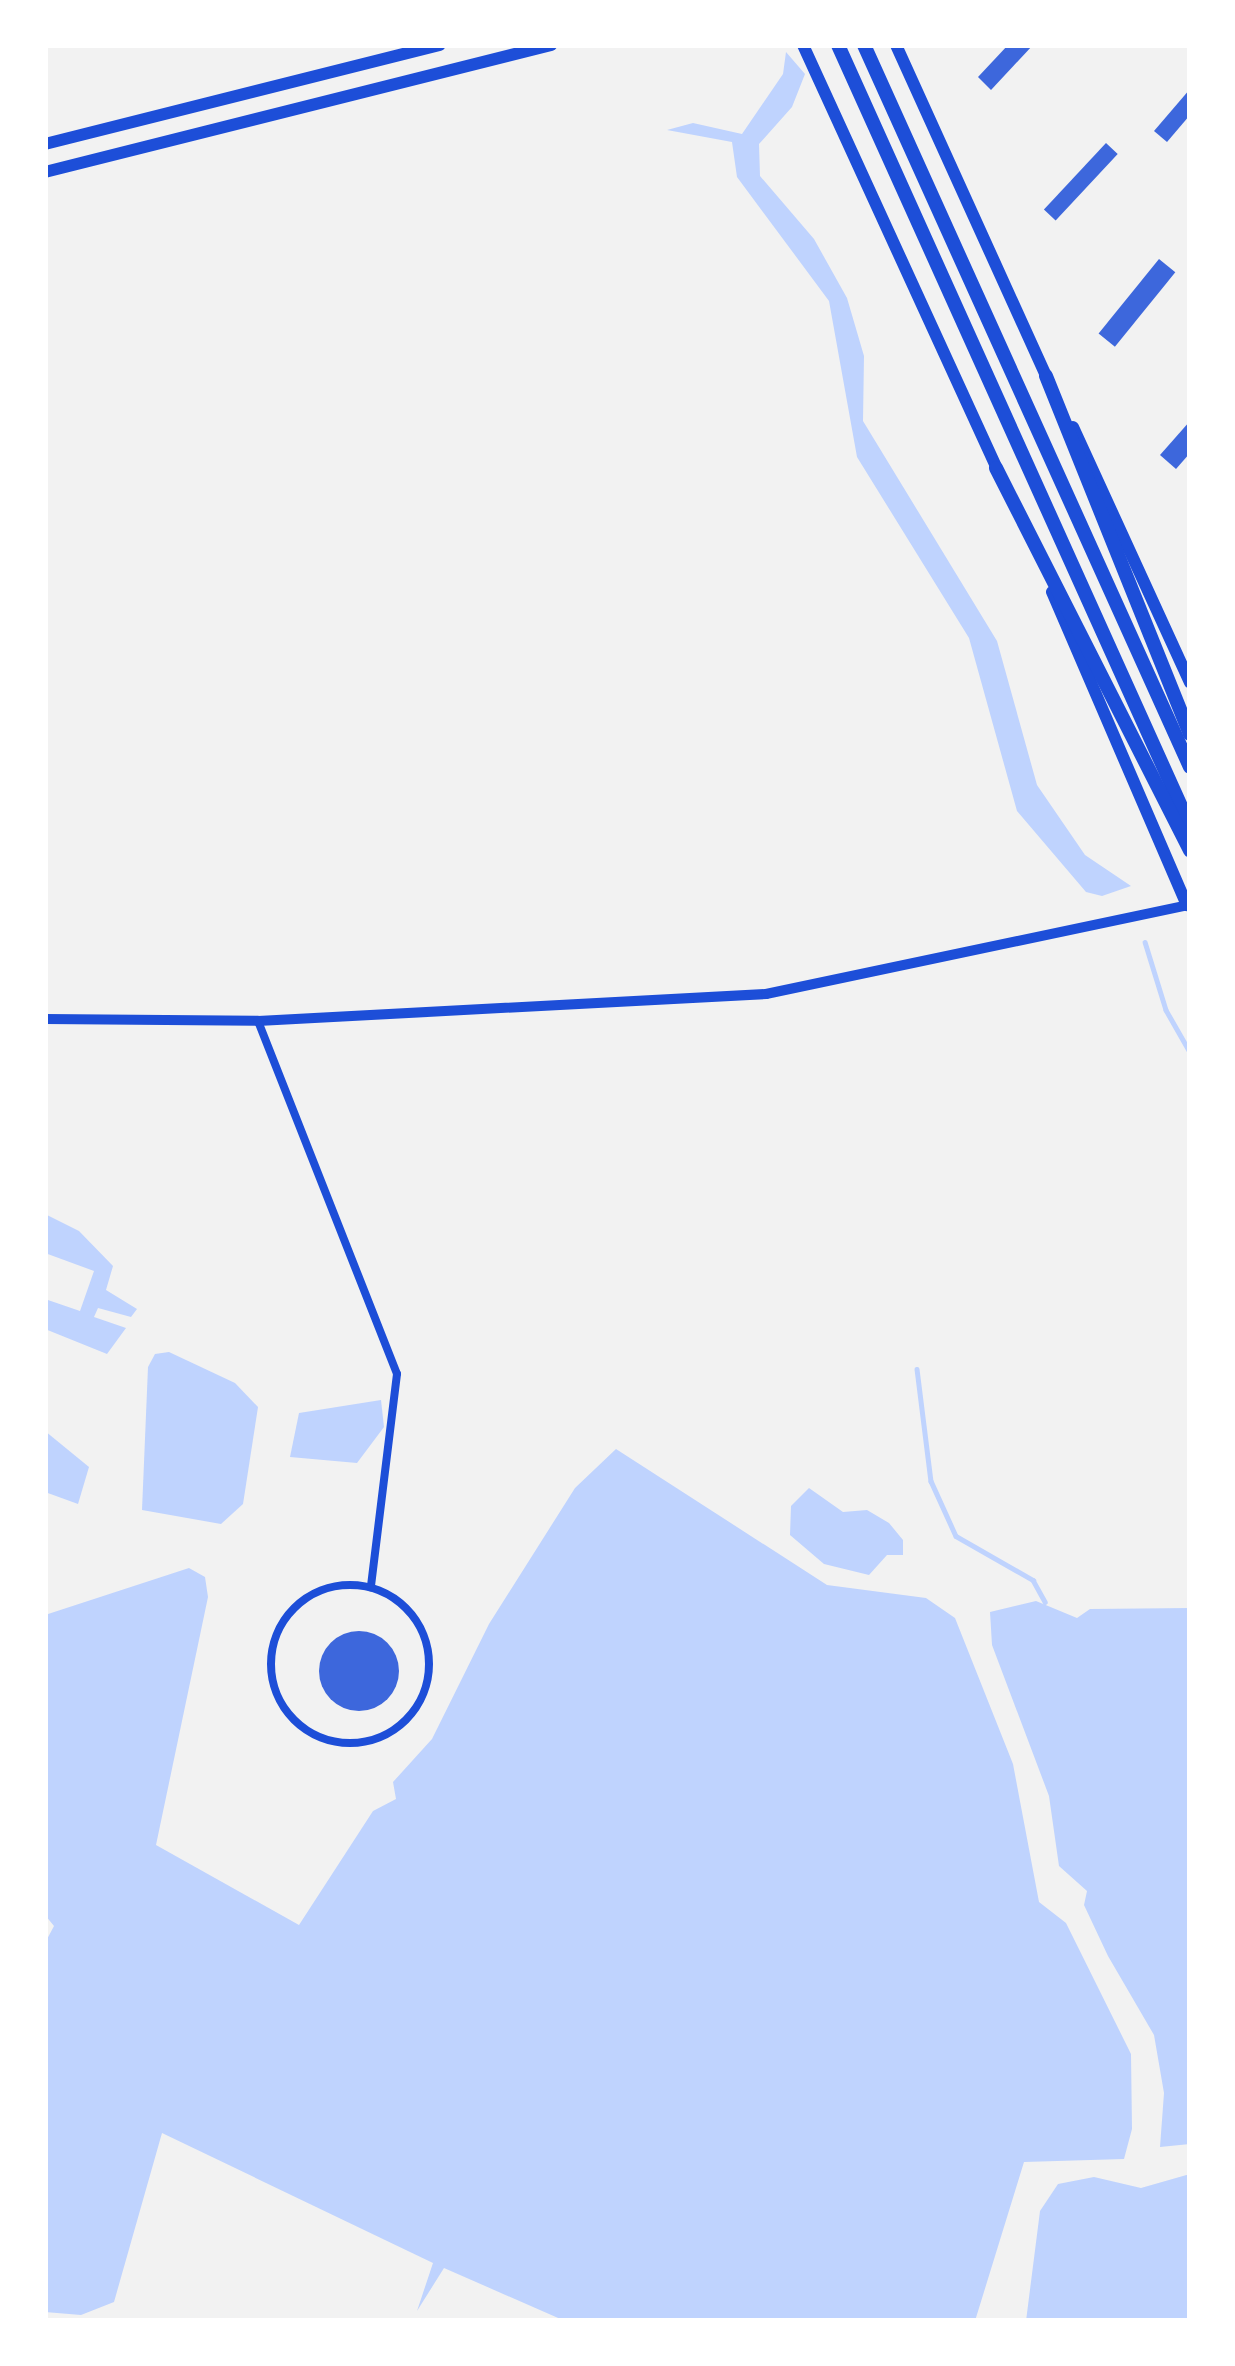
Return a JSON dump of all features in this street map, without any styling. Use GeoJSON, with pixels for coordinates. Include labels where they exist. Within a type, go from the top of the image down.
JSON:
{"type":"FeatureCollection","features":[{"type":"Feature","properties":{"kind":"highway"},"geometry":{"type":"LineString","coordinates":[[838,45],[1190,826]]}},
{"type":"Feature","properties":{"kind":"highway"},"geometry":{"type":"LineString","coordinates":[[864,45],[1190,767]]}},
{"type":"Feature","properties":{"kind":"highway"},"geometry":{"type":"LineString","coordinates":[[1046,376],[1190,734]]}},
{"type":"Feature","properties":{"kind":"highway"},"geometry":{"type":"LineString","coordinates":[[996,468],[1190,851]]}},
{"type":"Feature","properties":{"kind":"main road"},"geometry":{"type":"LineString","coordinates":[[45,144],[440,45]]}},
{"type":"Feature","properties":{"kind":"main road"},"geometry":{"type":"LineString","coordinates":[[45,172],[551,45]]}},
{"type":"Feature","properties":{"kind":"main road"},"geometry":{"type":"LineString","coordinates":[[803,45],[996,468],[1187,905]]}},
{"type":"Feature","properties":{"kind":"main road"},"geometry":{"type":"LineString","coordinates":[[896,45],[1190,682]]}},
{"type":"Feature","properties":{"kind":"street"},"geometry":{"type":"LineString","coordinates":[[45,1019],[259,1022],[766,994],[1187,905]]}},
{"type":"Feature","properties":{"kind":"street"},"geometry":{"type":"LineString","coordinates":[[259,1022],[397,1374],[371,1587]]}},
{"type":"Feature","properties":{"kind":"street"},"geometry":{"type":"LineString","coordinates":[[346,1585],[371,1587],[411,1613],[423,1634],[427,1682],[403,1723],[382,1736],[335,1742],[311,1734],[284,1707],[271,1672],[272,1646],[282,1623],[310,1597],[346,1585]]}},
{"type":"Feature","properties":{"kind":"water"},"geometry":{"type":"Polygon","coordinates":[[[786,52],[805,74],[792,107],[759,144],[760,176],[814,239],[847,298],[864,356],[863,421],[997,641],[1037,785],[1085,855],[1131,886],[1102,896],[1086,892],[1017,811],[969,638],[857,457],[829,301],[737,177],[732,142],[667,130],[693,123],[742,134],[783,74],[786,52]]]}},
{"type":"Feature","properties":{"kind":"water"},"geometry":{"type":"Polygon","coordinates":[[[45,1214],[79,1231],[113,1266],[106,1290],[137,1309],[131,1317],[98,1308],[94,1317],[126,1328],[107,1354],[45,1329],[45,1299],[80,1311],[94,1271],[45,1253],[45,1214]]]}},
{"type":"Feature","properties":{"kind":"water"},"geometry":{"type":"Polygon","coordinates":[[[169,1352],[235,1383],[258,1407],[243,1504],[221,1524],[142,1510],[148,1367],[155,1354],[169,1352]]]}},
{"type":"Feature","properties":{"kind":"water"},"geometry":{"type":"Polygon","coordinates":[[[381,1400],[384,1427],[357,1463],[290,1457],[299,1413],[381,1400]]]}},
{"type":"Feature","properties":{"kind":"water"},"geometry":{"type":"Polygon","coordinates":[[[45,1431],[89,1467],[78,1504],[45,1492],[45,1431]]]}},
{"type":"Feature","properties":{"kind":"water"},"geometry":{"type":"Polygon","coordinates":[[[616,1449],[827,1585],[926,1598],[955,1618],[1013,1764],[1039,1902],[1066,1923],[1131,2054],[1132,2129],[1124,2159],[1024,2162],[975,2321],[565,2321],[444,2268],[417,2311],[433,2263],[162,2133],[114,2302],[81,2315],[45,2312],[45,1943],[54,1926],[45,1915],[45,1615],[189,1568],[205,1577],[208,1597],[156,1845],[299,1925],[373,1811],[396,1799],[393,1782],[432,1739],[489,1624],[575,1488],[616,1449]]]}},
{"type":"Feature","properties":{"kind":"water"},"geometry":{"type":"Polygon","coordinates":[[[809,1488],[843,1512],[867,1510],[889,1523],[903,1540],[903,1555],[887,1555],[869,1575],[824,1564],[790,1535],[791,1506],[809,1488]]]}},
{"type":"Feature","properties":{"kind":"water"},"geometry":{"type":"Polygon","coordinates":[[[1036,1601],[1077,1618],[1090,1609],[1190,1608],[1190,2144],[1160,2147],[1164,2093],[1154,2035],[1084,1905],[1087,1891],[1059,1866],[1049,1796],[992,1645],[990,1612],[1036,1601]]]}},
{"type":"Feature","properties":{"kind":"water"},"geometry":{"type":"Polygon","coordinates":[[[1190,2174],[1190,2321],[1026,2321],[1040,2211],[1058,2184],[1094,2177],[1141,2188],[1190,2174]]]}},
{"type":"Feature","properties":{"kind":"building"},"geometry":{"type":"Polygon","coordinates":[[[1008,45],[1033,45],[991,90],[978,77],[1008,45]]]}},
{"type":"Feature","properties":{"kind":"building"},"geometry":{"type":"Polygon","coordinates":[[[1190,89],[1190,115],[1167,142],[1154,131],[1190,89]]]}},
{"type":"Feature","properties":{"kind":"building"},"geometry":{"type":"Polygon","coordinates":[[[1106,143],[1118,154],[1056,220],[1044,210],[1106,143]]]}},
{"type":"Feature","properties":{"kind":"building"},"geometry":{"type":"Polygon","coordinates":[[[1159,259],[1175,272],[1115,347],[1099,334],[1159,259]]]}},
{"type":"Feature","properties":{"kind":"building"},"geometry":{"type":"Polygon","coordinates":[[[1190,421],[1190,453],[1176,469],[1160,455],[1190,421]]]}},
{"type":"Feature","properties":{"kind":"building"},"geometry":{"type":"Polygon","coordinates":[[[359,1631],[388,1642],[399,1671],[388,1700],[359,1711],[330,1700],[319,1671],[330,1642],[359,1631]]]}},
{"type":"Feature","properties":{"kind":"waterway"},"geometry":{"type":"LineString","coordinates":[[1145,942],[1166,1010],[1190,1052]]}},
{"type":"Feature","properties":{"kind":"waterway"},"geometry":{"type":"LineString","coordinates":[[917,1369],[931,1481],[956,1536],[1033,1580],[1045,1602]]}}]}
